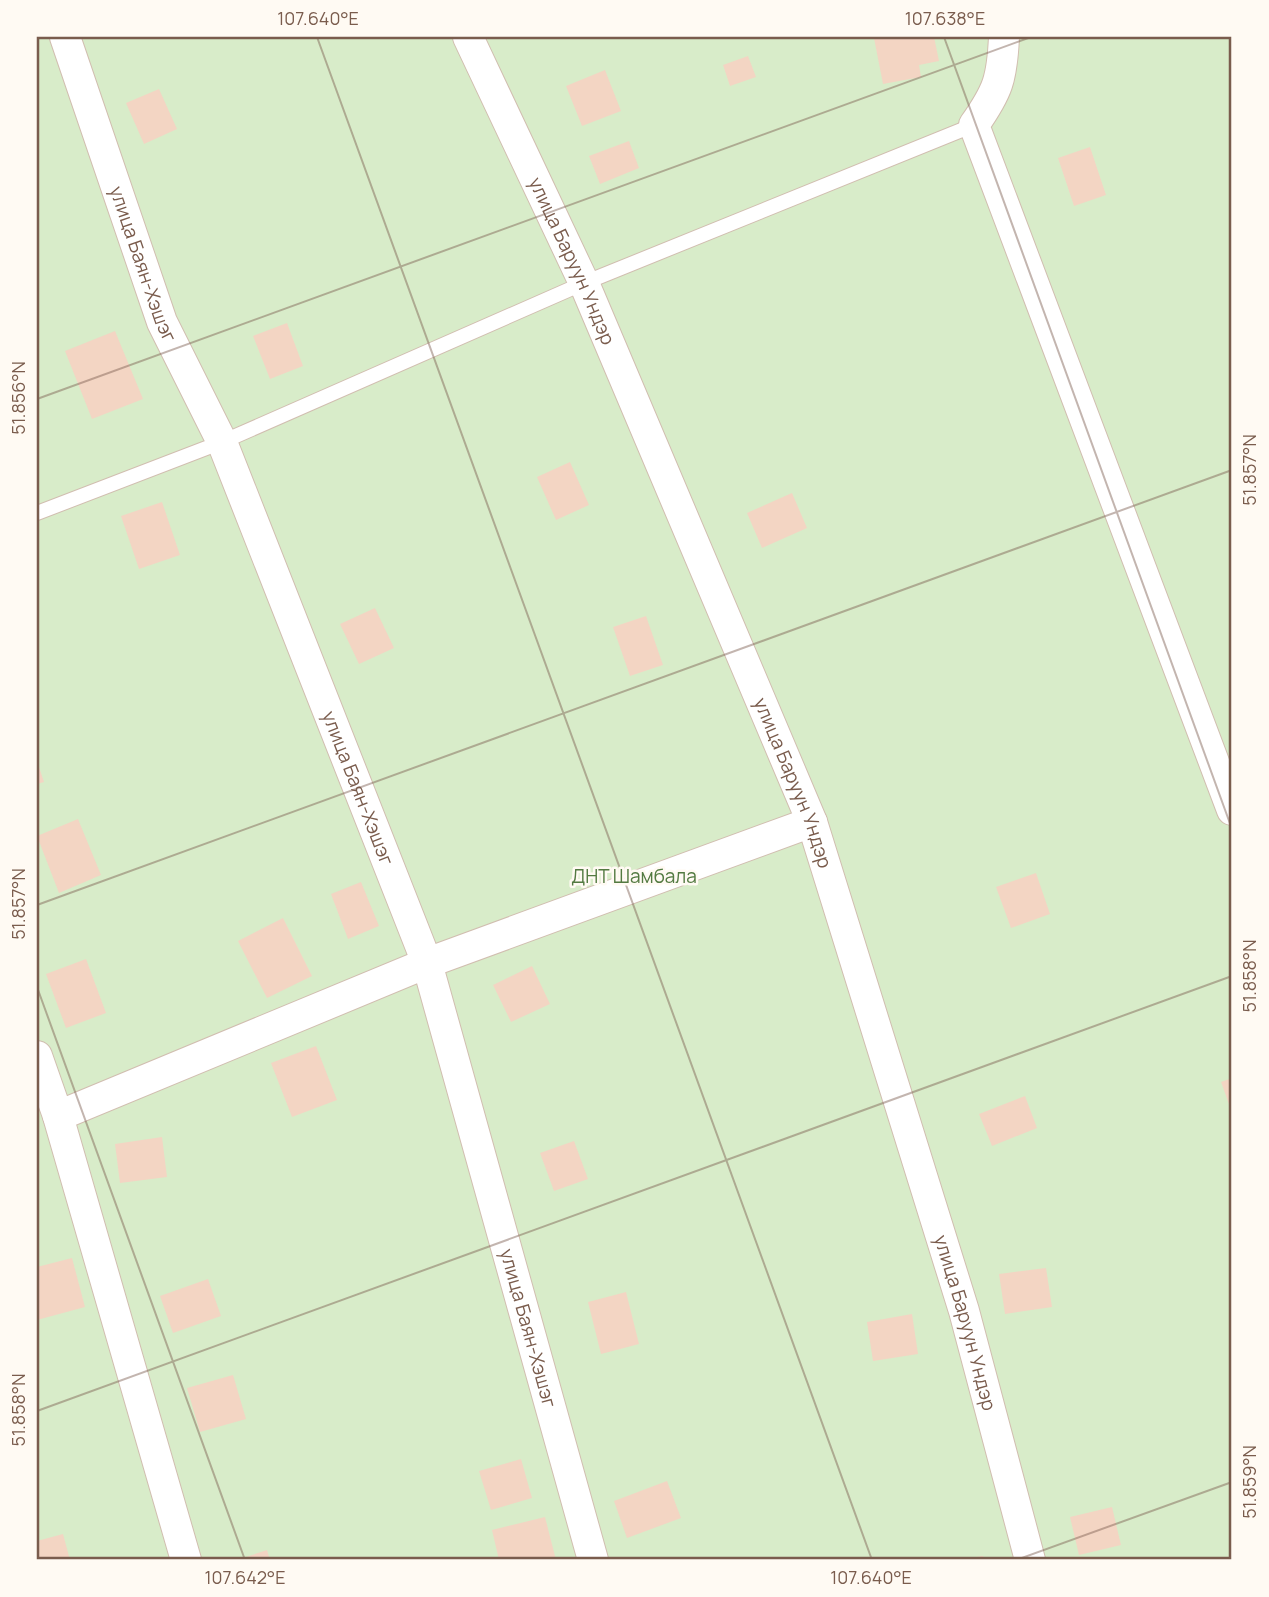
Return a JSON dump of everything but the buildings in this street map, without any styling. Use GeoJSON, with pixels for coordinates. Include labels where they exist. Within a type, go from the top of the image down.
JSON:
{"type":"FeatureCollection","features":[{"type":"Feature","properties":{"kind":"street","name":"улица Баян-Хэшэг"},"geometry":{"type":"LineString","coordinates":[[65,37],[162,322],[222,442],[426,963],[593,1560]]}},
{"type":"Feature","properties":{"kind":"street","name":"улица Баруун Ундэр"},"geometry":{"type":"LineString","coordinates":[[468,37],[584,283],[812,822],[964,1311],[1030,1560]]}},
{"type":"Feature","properties":{"kind":"street"},"geometry":{"type":"LineString","coordinates":[[1004,37],[1003,66],[993,97],[974,125],[1232,810]]}},
{"type":"Feature","properties":{"kind":"street"},"geometry":{"type":"LineString","coordinates":[[58,1116],[426,963],[812,822]]}},
{"type":"Feature","properties":{"kind":"street"},"geometry":{"type":"LineString","coordinates":[[37,1056],[58,1116],[186,1560]]}},
{"type":"Feature","properties":{"kind":"lane"},"geometry":{"type":"LineString","coordinates":[[37,513],[222,442],[584,283],[974,125]]}},
{"type":"Feature","properties":{"kind":"green space","name":"ДНТ Шамбала"},"geometry":{"type":"Polygon","coordinates":[[[37,37],[1232,37],[1232,1560],[37,1560],[37,37]]]}}]}
